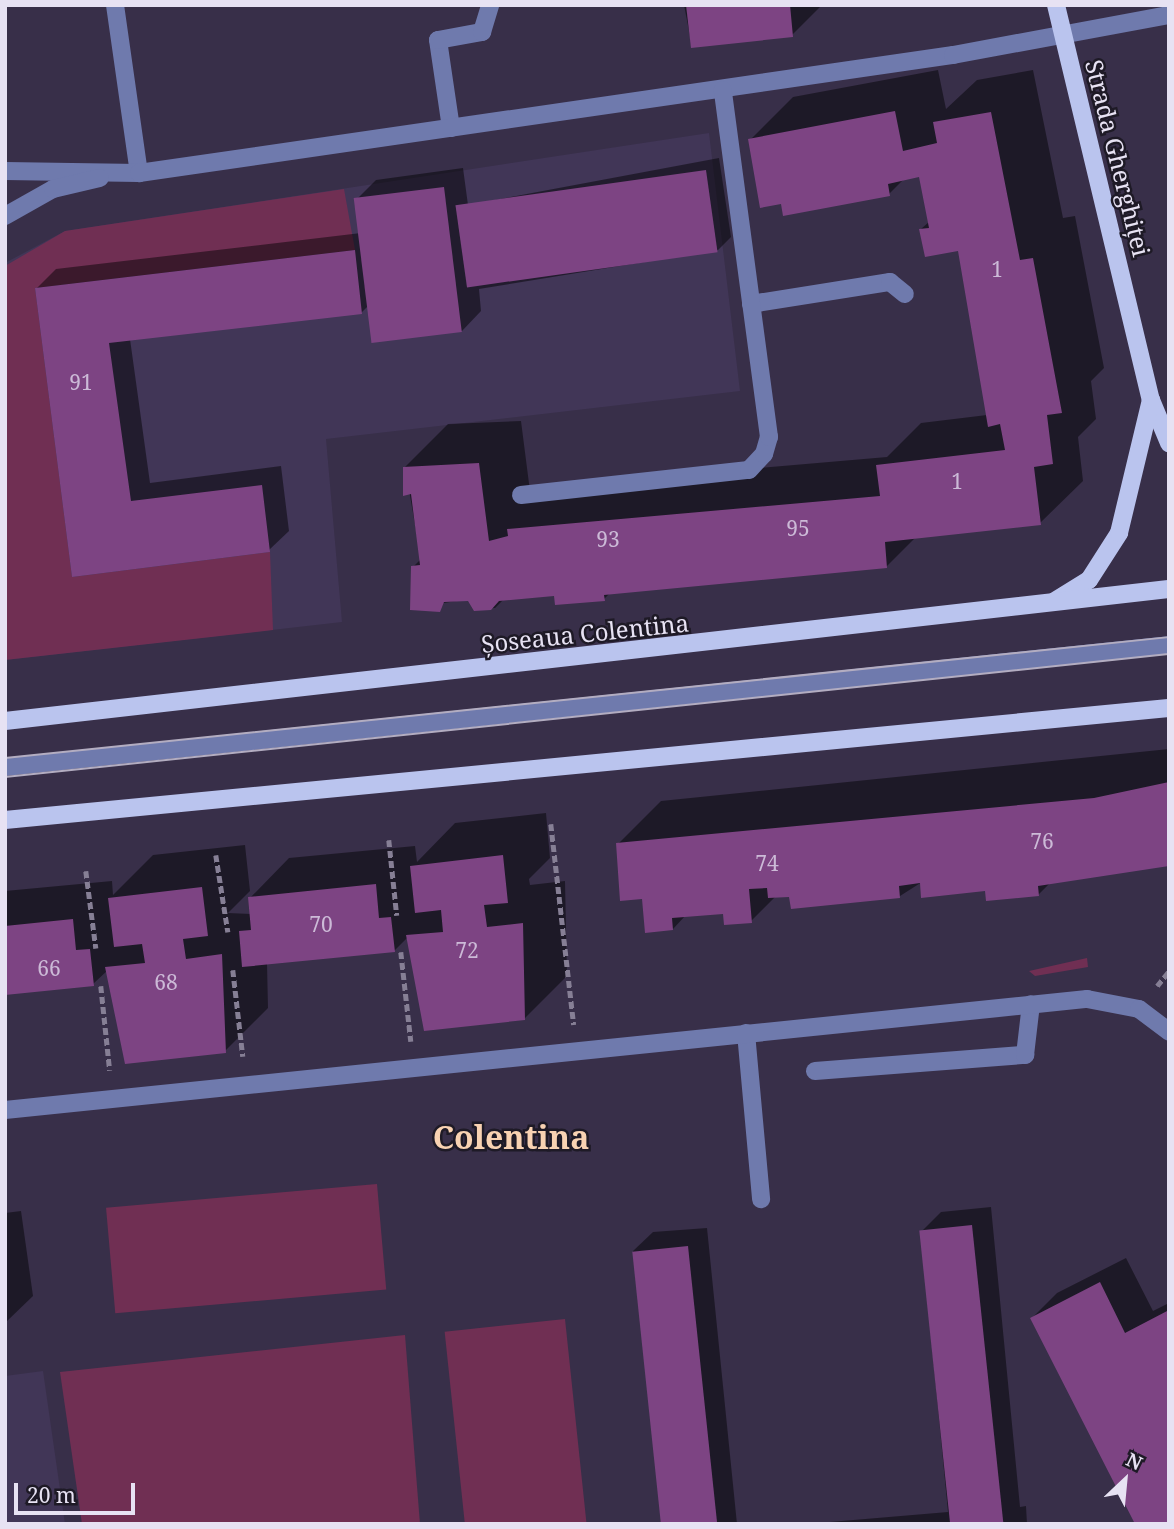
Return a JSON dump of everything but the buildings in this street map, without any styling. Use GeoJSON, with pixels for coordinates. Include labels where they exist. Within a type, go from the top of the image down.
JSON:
{"type":"FeatureCollection","features":[{"type":"Feature","properties":{"kind":"main road","name":"Strada Gherghiței"},"geometry":{"type":"LineString","coordinates":[[1056,5],[1151,400],[1169,443]]}},
{"type":"Feature","properties":{"kind":"main road"},"geometry":{"type":"LineString","coordinates":[[1042,607],[1089,580],[1115,542],[1151,400]]}},
{"type":"Feature","properties":{"kind":"main road","name":"Șoseaua Colentina"},"geometry":{"type":"LineString","coordinates":[[5,721],[1042,607],[1169,589]]}},
{"type":"Feature","properties":{"kind":"main road"},"geometry":{"type":"LineString","coordinates":[[5,820],[1169,708]]}},
{"type":"Feature","properties":{"kind":"street"},"geometry":{"type":"LineString","coordinates":[[116,5],[139,173]]}},
{"type":"Feature","properties":{"kind":"street"},"geometry":{"type":"LineString","coordinates":[[451,128],[438,40],[482,32],[490,5]]}},
{"type":"Feature","properties":{"kind":"street"},"geometry":{"type":"LineString","coordinates":[[5,216],[53,189],[114,176],[723,90],[1063,37],[1169,15]]}},
{"type":"Feature","properties":{"kind":"street"},"geometry":{"type":"LineString","coordinates":[[521,495],[749,470],[758,463],[769,437],[723,90]]}},
{"type":"Feature","properties":{"kind":"street"},"geometry":{"type":"LineString","coordinates":[[5,171],[58,168],[114,176]]}},
{"type":"Feature","properties":{"kind":"street"},"geometry":{"type":"LineString","coordinates":[[751,304],[890,282],[905,295]]}},
{"type":"Feature","properties":{"kind":"street"},"geometry":{"type":"LineString","coordinates":[[5,767],[1169,645]]}},
{"type":"Feature","properties":{"kind":"street"},"geometry":{"type":"LineString","coordinates":[[5,1110],[1031,1004],[1120,1002],[1169,1032]]}},
{"type":"Feature","properties":{"kind":"street"},"geometry":{"type":"LineString","coordinates":[[816,1072],[1026,1055],[1031,1004]]}},
{"type":"Feature","properties":{"kind":"street"},"geometry":{"type":"LineString","coordinates":[[746,1033],[761,1199]]}},
{"type":"Feature","properties":{"kind":"path"},"geometry":{"type":"LineString","coordinates":[[551,824],[577,1051]]}},
{"type":"Feature","properties":{"kind":"path"},"geometry":{"type":"LineString","coordinates":[[389,840],[397,916]]}},
{"type":"Feature","properties":{"kind":"path"},"geometry":{"type":"LineString","coordinates":[[216,855],[228,932]]}},
{"type":"Feature","properties":{"kind":"path"},"geometry":{"type":"LineString","coordinates":[[86,871],[96,948]]}},
{"type":"Feature","properties":{"kind":"path"},"geometry":{"type":"LineString","coordinates":[[401,952],[414,1068]]}},
{"type":"Feature","properties":{"kind":"path"},"geometry":{"type":"LineString","coordinates":[[233,970],[247,1086]]}},
{"type":"Feature","properties":{"kind":"path"},"geometry":{"type":"LineString","coordinates":[[101,986],[114,1100]]}},
{"type":"Feature","properties":{"kind":"shaded area"},"geometry":{"type":"Polygon","coordinates":[[[709,133],[740,391],[326,439],[342,622],[5,660],[5,263],[65,231],[709,133]]]}},
{"type":"Feature","properties":{"kind":"shaded area"},"geometry":{"type":"Polygon","coordinates":[[[344,189],[355,250],[35,288],[72,577],[270,552],[273,630],[5,660],[5,266],[65,231],[344,189]]]}},
{"type":"Feature","properties":{"kind":"shaded area"},"geometry":{"type":"Polygon","coordinates":[[[1087,958],[1088,967],[1035,976],[1029,971],[1087,958]]]}},
{"type":"Feature","properties":{"kind":"shaded area"},"geometry":{"type":"Polygon","coordinates":[[[377,1184],[386,1290],[115,1313],[106,1208],[377,1184]]]}},
{"type":"Feature","properties":{"kind":"shaded area"},"geometry":{"type":"Polygon","coordinates":[[[565,1319],[587,1524],[465,1524],[445,1332],[565,1319]]]}},
{"type":"Feature","properties":{"kind":"shaded area"},"geometry":{"type":"Polygon","coordinates":[[[405,1335],[420,1524],[82,1524],[60,1372],[405,1335]]]}},
{"type":"Feature","properties":{"kind":"shaded area"},"geometry":{"type":"Polygon","coordinates":[[[43,1371],[65,1524],[5,1524],[5,1376],[43,1371]]]}},
{"type":"Feature","properties":{"kind":"tram line"},"geometry":{"type":"LineString","coordinates":[[5,758],[1169,637]]}},
{"type":"Feature","properties":{"kind":"tram line"},"geometry":{"type":"LineString","coordinates":[[5,777],[1169,654]]}},
{"type":"Feature","properties":{"kind":"district","name":"Colentina"},"geometry":{"type":"Point","coordinates":[511,1137]}}]}
